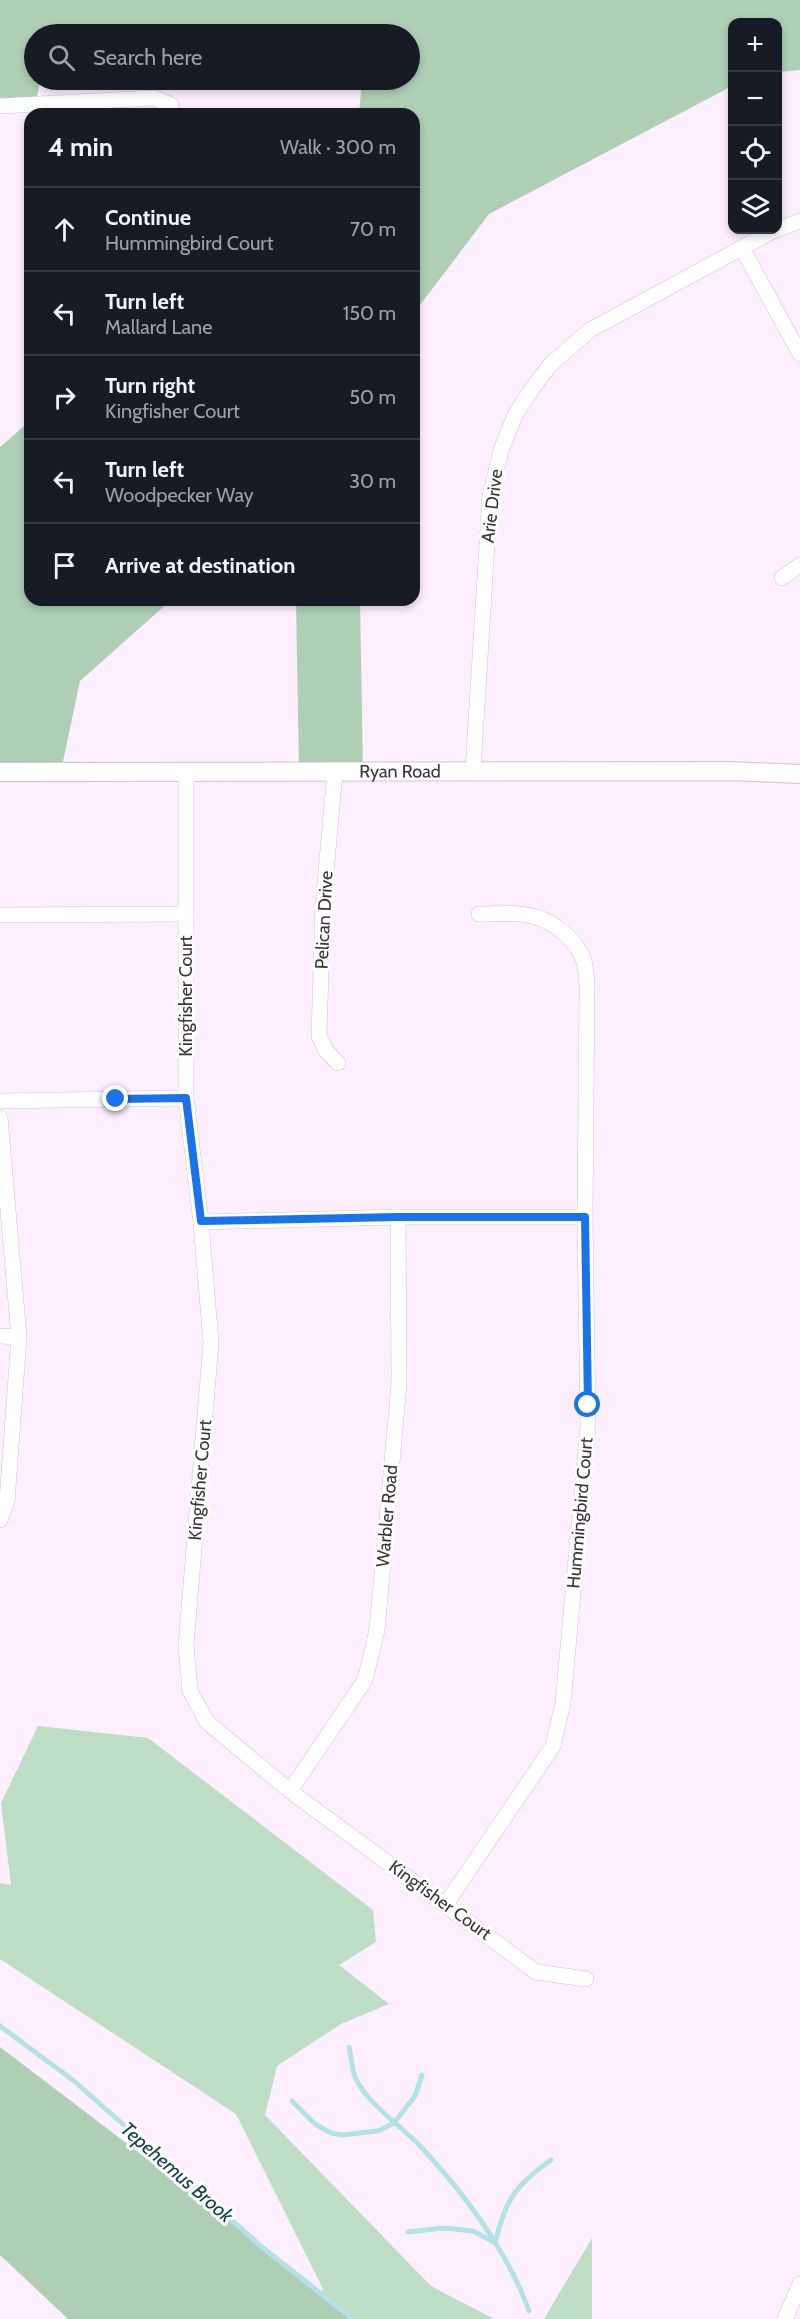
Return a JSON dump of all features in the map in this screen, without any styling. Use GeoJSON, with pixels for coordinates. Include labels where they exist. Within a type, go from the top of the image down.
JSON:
{"type":"FeatureCollection","features":[{"type":"Feature","properties":{"kind":"street"},"geometry":{"type":"LineString","coordinates":[[0,106],[154,98],[171,105]]}},
{"type":"Feature","properties":{"kind":"street","name":"Arie Drive"},"geometry":{"type":"LineString","coordinates":[[473,771],[490,496],[501,450],[516,413],[551,364],[590,330],[773,231],[800,221]]}},
{"type":"Feature","properties":{"kind":"street"},"geometry":{"type":"LineString","coordinates":[[742,248],[800,354]]}},
{"type":"Feature","properties":{"kind":"street"},"geometry":{"type":"LineString","coordinates":[[782,578],[800,565]]}},
{"type":"Feature","properties":{"kind":"street","name":"Ryan Road"},"geometry":{"type":"LineString","coordinates":[[0,772],[731,771],[800,774]]}},
{"type":"Feature","properties":{"kind":"street","name":"Kingfisher Court"},"geometry":{"type":"LineString","coordinates":[[186,772],[186,1098],[201,1221],[211,1343],[186,1645],[190,1691],[207,1722],[290,1791],[536,1972],[586,1979]]}},
{"type":"Feature","properties":{"kind":"street","name":"Pelican Drive"},"geometry":{"type":"LineString","coordinates":[[335,772],[323,905],[319,1036],[326,1051],[338,1063]]}},
{"type":"Feature","properties":{"kind":"street"},"geometry":{"type":"LineString","coordinates":[[0,915],[186,914]]}},
{"type":"Feature","properties":{"kind":"street","name":"Hummingbird Court"},"geometry":{"type":"LineString","coordinates":[[446,1904],[553,1746],[563,1703],[588,1426],[585,1217],[587,984],[584,962],[580,952],[566,934],[545,919],[526,914],[479,914]]}},
{"type":"Feature","properties":{"kind":"street"},"geometry":{"type":"LineString","coordinates":[[0,1101],[186,1098]]}},
{"type":"Feature","properties":{"kind":"street"},"geometry":{"type":"LineString","coordinates":[[0,1118],[18,1337],[7,1501],[0,1520]]}},
{"type":"Feature","properties":{"kind":"street"},"geometry":{"type":"LineString","coordinates":[[201,1221],[398,1217],[585,1217]]}},
{"type":"Feature","properties":{"kind":"street","name":"Warbler Road"},"geometry":{"type":"LineString","coordinates":[[290,1791],[365,1680],[377,1630],[399,1384],[398,1217]]}},
{"type":"Feature","properties":{"kind":"street"},"geometry":{"type":"LineString","coordinates":[[0,1336],[18,1337]]}},
{"type":"Feature","properties":{"kind":"street"},"geometry":{"type":"LineString","coordinates":[[785,2319],[800,2284]]}},
{"type":"Feature","properties":{"kind":"green space"},"geometry":{"type":"Polygon","coordinates":[[[0,0],[800,0],[800,70],[782,72],[782,18],[728,18],[728,88],[489,214],[420,305],[420,108],[360,108],[361,90],[420,90],[420,24],[24,24],[24,90],[38,90],[36,102],[0,105],[0,0]]]}},
{"type":"Feature","properties":{"kind":"green space"},"geometry":{"type":"Polygon","coordinates":[[[24,426],[24,606],[164,606],[80,681],[61,771],[0,771],[0,447],[24,426]]]}},
{"type":"Feature","properties":{"kind":"green space"},"geometry":{"type":"Polygon","coordinates":[[[296,606],[360,606],[363,772],[299,772],[296,606]]]}},
{"type":"Feature","properties":{"kind":"green space"},"geometry":{"type":"Polygon","coordinates":[[[38,1726],[148,1738],[373,1910],[376,1942],[339,1965],[389,2004],[341,2024],[277,2066],[265,2115],[431,2286],[494,2319],[355,2319],[322,2292],[323,2289],[236,2114],[0,1959],[0,1883],[11,1885],[1,1803],[38,1726]]]}},
{"type":"Feature","properties":{"kind":"green space"},"geometry":{"type":"Polygon","coordinates":[[[0,2047],[355,2319],[68,2319],[0,2255],[0,2047]]]}},
{"type":"Feature","properties":{"kind":"green space"},"geometry":{"type":"Polygon","coordinates":[[[592,2238],[592,2319],[544,2319],[592,2238]]]}},
{"type":"Feature","properties":{"kind":"waterway","name":"Tepehemus Brook"},"geometry":{"type":"LineString","coordinates":[[0,2026],[74,2081],[262,2247],[353,2319]]}},
{"type":"Feature","properties":{"kind":"waterway"},"geometry":{"type":"LineString","coordinates":[[349,2047],[358,2084],[374,2104],[422,2148],[469,2204],[497,2245],[529,2311]]}},
{"type":"Feature","properties":{"kind":"waterway"},"geometry":{"type":"LineString","coordinates":[[292,2101],[315,2124],[331,2133],[342,2135],[378,2131],[394,2123],[415,2096],[422,2075]]}},
{"type":"Feature","properties":{"kind":"waterway"},"geometry":{"type":"LineString","coordinates":[[495,2243],[503,2216],[513,2195],[528,2178],[551,2160]]}},
{"type":"Feature","properties":{"kind":"waterway"},"geometry":{"type":"LineString","coordinates":[[408,2232],[444,2228],[473,2231],[494,2242]]}},
{"type":"Feature","properties":{"kind":"route"},"geometry":{"type":"LineString","coordinates":[[116,1099],[186,1098],[201,1221],[398,1217],[585,1217],[588,1405]]}}]}
